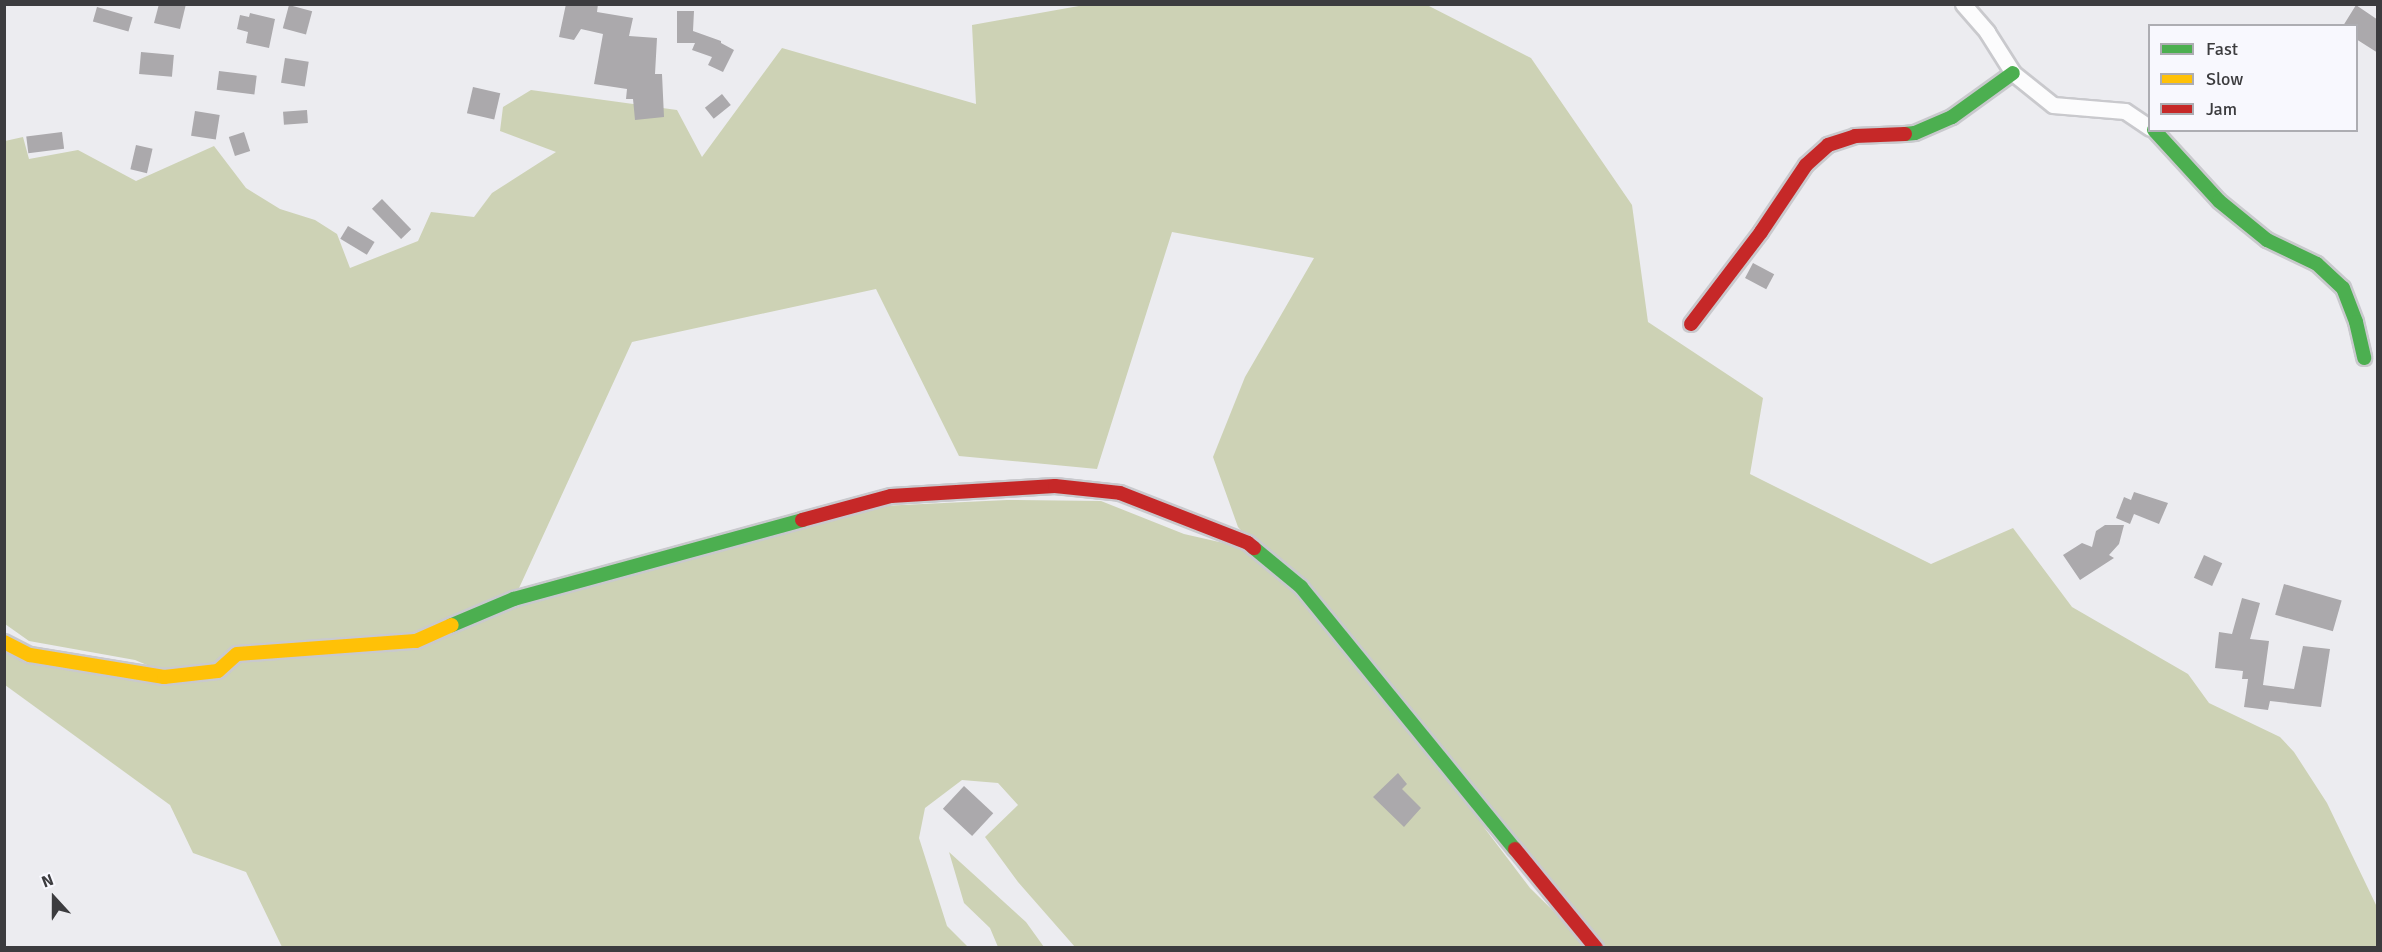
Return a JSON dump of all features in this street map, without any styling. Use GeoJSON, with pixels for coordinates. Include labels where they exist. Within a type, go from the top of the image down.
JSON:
{"type":"FeatureCollection","features":[{"type":"Feature","properties":{"kind":"street"},"geometry":{"type":"LineString","coordinates":[[1963,4],[1987,32],[2013,74],[2054,105],[2126,111],[2148,127]]}},
{"type":"Feature","properties":{"kind":"street"},"geometry":{"type":"LineString","coordinates":[[1691,324],[1761,232],[1806,165],[1828,145],[1855,136],[1915,133],[1952,117],[2013,74]]}},
{"type":"Feature","properties":{"kind":"street"},"geometry":{"type":"LineString","coordinates":[[2156,132],[2219,201],[2267,240],[2317,264],[2343,288],[2356,322],[2364,358]]}},
{"type":"Feature","properties":{"kind":"street"},"geometry":{"type":"LineString","coordinates":[[4,642],[30,655],[164,677],[218,671],[237,654],[416,640],[514,599],[891,496],[1055,486],[1120,493],[1248,543],[1301,587],[1596,948]]}},
{"type":"Feature","properties":{"kind":"green space"},"geometry":{"type":"Polygon","coordinates":[[[1090,4],[1427,5],[1531,58],[1632,205],[1648,322],[1763,398],[1750,474],[1931,564],[2013,528],[2072,607],[2188,674],[2209,703],[2280,737],[2294,752],[2327,803],[2377,907],[2377,947],[1596,947],[1483,826],[1530,888],[1590,947],[1075,947],[1018,882],[985,837],[1018,805],[998,783],[962,780],[925,808],[919,838],[947,926],[968,947],[282,947],[246,872],[193,853],[170,805],[5,685],[5,649],[173,676],[135,660],[29,641],[5,624],[5,141],[23,137],[29,159],[78,150],[136,181],[214,146],[246,188],[280,209],[315,220],[337,234],[350,268],[418,241],[431,212],[474,217],[492,193],[556,152],[500,131],[503,107],[531,90],[677,110],[702,157],[782,48],[976,104],[972,25],[1090,4]],[[1172,232],[1097,469],[959,456],[876,289],[632,342],[514,599],[881,506],[1007,500],[1101,501],[1184,534],[1259,551],[1238,527],[1213,457],[1245,377],[1314,258],[1172,232]]]}},
{"type":"Feature","properties":{"kind":"green space"},"geometry":{"type":"Polygon","coordinates":[[[949,852],[1026,922],[1044,947],[998,947],[990,928],[964,903],[949,852]]]}},
{"type":"Feature","properties":{"kind":"building"},"geometry":{"type":"Polygon","coordinates":[[[159,4],[186,4],[180,29],[154,23],[159,4]]]}},
{"type":"Feature","properties":{"kind":"building"},"geometry":{"type":"Polygon","coordinates":[[[566,4],[598,4],[597,12],[633,18],[629,36],[657,38],[655,74],[662,74],[664,117],[635,120],[633,99],[626,99],[627,89],[594,84],[603,34],[581,29],[574,40],[559,37],[566,4]]]}},
{"type":"Feature","properties":{"kind":"building"},"geometry":{"type":"Polygon","coordinates":[[[289,5],[312,11],[306,34],[283,28],[289,5]]]}},
{"type":"Feature","properties":{"kind":"building"},"geometry":{"type":"Polygon","coordinates":[[[2356,5],[2378,20],[2378,53],[2358,40],[2358,24],[2344,24],[2356,5]]]}},
{"type":"Feature","properties":{"kind":"building"},"geometry":{"type":"Polygon","coordinates":[[[97,7],[133,17],[128,32],[93,21],[97,7]]]}},
{"type":"Feature","properties":{"kind":"building"},"geometry":{"type":"Polygon","coordinates":[[[677,11],[694,11],[693,31],[721,41],[734,50],[723,72],[708,65],[712,57],[692,50],[695,43],[677,43],[677,11]]]}},
{"type":"Feature","properties":{"kind":"building"},"geometry":{"type":"Polygon","coordinates":[[[250,13],[275,19],[269,48],[246,43],[248,32],[237,29],[240,15],[249,17],[250,13]]]}},
{"type":"Feature","properties":{"kind":"building"},"geometry":{"type":"Polygon","coordinates":[[[141,52],[174,55],[172,77],[139,74],[141,52]]]}},
{"type":"Feature","properties":{"kind":"building"},"geometry":{"type":"Polygon","coordinates":[[[285,58],[309,62],[305,86],[281,83],[285,58]]]}},
{"type":"Feature","properties":{"kind":"building"},"geometry":{"type":"Polygon","coordinates":[[[219,71],[257,76],[254,94],[217,90],[219,71]]]}},
{"type":"Feature","properties":{"kind":"building"},"geometry":{"type":"Polygon","coordinates":[[[473,87],[500,93],[494,120],[467,113],[473,87]]]}},
{"type":"Feature","properties":{"kind":"building"},"geometry":{"type":"Polygon","coordinates":[[[722,94],[731,105],[714,119],[705,108],[722,94]]]}},
{"type":"Feature","properties":{"kind":"building"},"geometry":{"type":"Polygon","coordinates":[[[307,110],[308,123],[284,125],[283,112],[307,110]]]}},
{"type":"Feature","properties":{"kind":"building"},"geometry":{"type":"Polygon","coordinates":[[[195,111],[220,115],[216,140],[191,136],[195,111]]]}},
{"type":"Feature","properties":{"kind":"building"},"geometry":{"type":"Polygon","coordinates":[[[62,132],[64,149],[28,153],[26,136],[62,132]]]}},
{"type":"Feature","properties":{"kind":"building"},"geometry":{"type":"Polygon","coordinates":[[[244,132],[250,151],[235,156],[229,137],[244,132]]]}},
{"type":"Feature","properties":{"kind":"building"},"geometry":{"type":"Polygon","coordinates":[[[136,145],[153,149],[147,173],[130,169],[136,145]]]}},
{"type":"Feature","properties":{"kind":"building"},"geometry":{"type":"Polygon","coordinates":[[[382,199],[411,229],[401,239],[372,209],[382,199]]]}},
{"type":"Feature","properties":{"kind":"building"},"geometry":{"type":"Polygon","coordinates":[[[348,226],[375,242],[367,255],[340,239],[348,226]]]}},
{"type":"Feature","properties":{"kind":"building"},"geometry":{"type":"Polygon","coordinates":[[[1753,263],[1774,274],[1766,289],[1745,278],[1753,263]]]}},
{"type":"Feature","properties":{"kind":"building"},"geometry":{"type":"Polygon","coordinates":[[[2134,492],[2168,503],[2159,524],[2134,514],[2130,524],[2116,518],[2124,497],[2131,500],[2134,492]]]}},
{"type":"Feature","properties":{"kind":"building"},"geometry":{"type":"Polygon","coordinates":[[[2105,525],[2124,525],[2119,544],[2109,555],[2114,558],[2080,580],[2063,555],[2082,543],[2092,547],[2096,531],[2105,525]]]}},
{"type":"Feature","properties":{"kind":"building"},"geometry":{"type":"Polygon","coordinates":[[[2204,555],[2222,563],[2212,586],[2194,578],[2204,555]]]}},
{"type":"Feature","properties":{"kind":"building"},"geometry":{"type":"Polygon","coordinates":[[[2284,584],[2342,601],[2333,631],[2275,615],[2284,584]]]}},
{"type":"Feature","properties":{"kind":"building"},"geometry":{"type":"Polygon","coordinates":[[[2242,598],[2260,603],[2250,639],[2269,641],[2263,685],[2294,689],[2303,646],[2330,649],[2321,707],[2270,701],[2268,710],[2244,707],[2248,679],[2242,679],[2243,671],[2215,668],[2219,632],[2232,634],[2242,598]]]}},
{"type":"Feature","properties":{"kind":"building"},"geometry":{"type":"Polygon","coordinates":[[[1398,773],[1407,784],[1402,789],[1421,808],[1404,827],[1373,797],[1398,773]]]}},
{"type":"Feature","properties":{"kind":"building"},"geometry":{"type":"Polygon","coordinates":[[[964,786],[993,813],[972,836],[943,809],[964,786]]]}},
{"type":"Feature","properties":{"kind":"traffic: fast"},"geometry":{"type":"LineString","coordinates":[[1905,134],[1915,133],[1952,117],[2013,73]]}},
{"type":"Feature","properties":{"kind":"traffic: fast"},"geometry":{"type":"LineString","coordinates":[[2156,132],[2219,201],[2267,240],[2317,264],[2343,288],[2356,322],[2364,358]]}},
{"type":"Feature","properties":{"kind":"traffic: fast"},"geometry":{"type":"LineString","coordinates":[[452,625],[514,599],[802,520]]}},
{"type":"Feature","properties":{"kind":"traffic: fast"},"geometry":{"type":"LineString","coordinates":[[1254,548],[1301,587],[1515,849]]}},
{"type":"Feature","properties":{"kind":"traffic: slow"},"geometry":{"type":"LineString","coordinates":[[4,642],[30,655],[164,677],[218,671],[237,654],[416,641],[452,625]]}},
{"type":"Feature","properties":{"kind":"traffic: jam"},"geometry":{"type":"LineString","coordinates":[[1691,324],[1761,232],[1806,165],[1828,145],[1855,136],[1905,134]]}},
{"type":"Feature","properties":{"kind":"traffic: jam"},"geometry":{"type":"LineString","coordinates":[[802,520],[891,496],[1055,486],[1120,493],[1248,543],[1254,548]]}},
{"type":"Feature","properties":{"kind":"traffic: jam"},"geometry":{"type":"LineString","coordinates":[[1515,849],[1596,948]]}}]}
